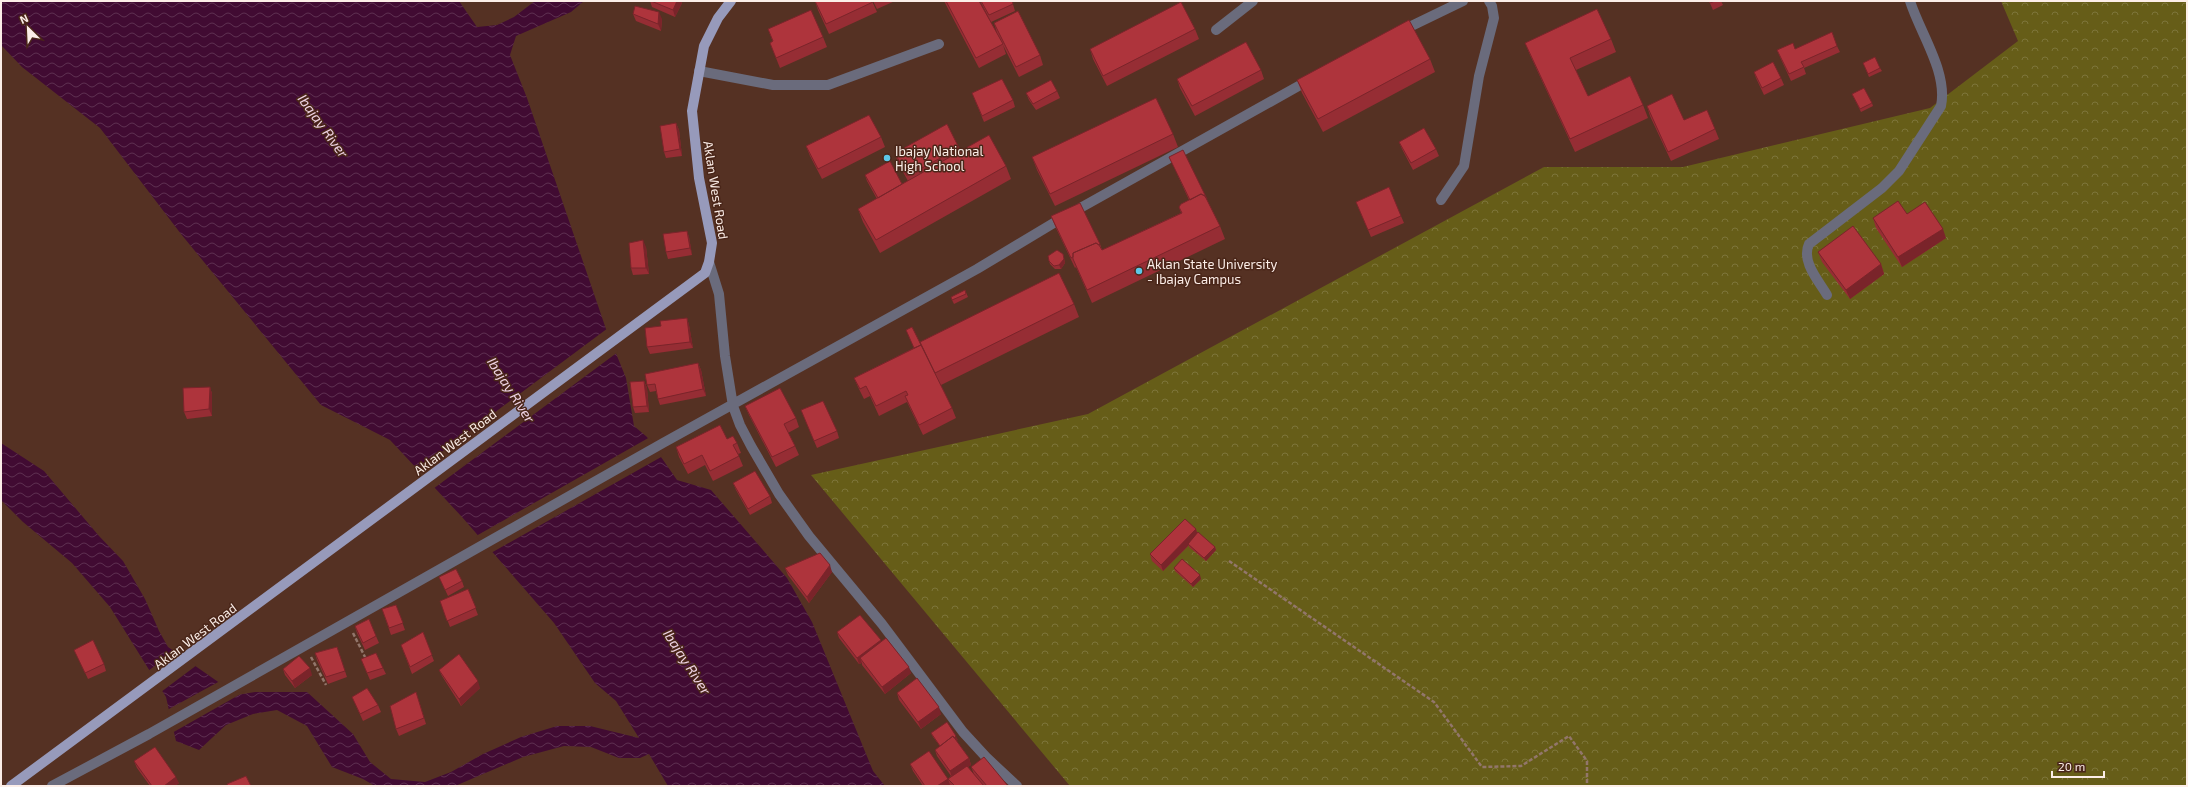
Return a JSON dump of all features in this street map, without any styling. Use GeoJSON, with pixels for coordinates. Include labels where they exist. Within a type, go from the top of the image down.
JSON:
{"type":"FeatureCollection","features":[{"type":"Feature","properties":{"kind":"main road","name":"Aklan West Road"},"geometry":{"type":"LineString","coordinates":[[11,786],[103,720],[705,273],[709,262],[712,243],[699,178],[692,111],[704,46],[709,33],[731,1]]}},
{"type":"Feature","properties":{"kind":"street"},"geometry":{"type":"LineString","coordinates":[[1216,30],[1253,1]]}},
{"type":"Feature","properties":{"kind":"street"},"geometry":{"type":"LineString","coordinates":[[1394,35],[1463,1]]}},
{"type":"Feature","properties":{"kind":"street"},"geometry":{"type":"LineString","coordinates":[[1442,200],[1464,166],[1479,76],[1494,18],[1492,6],[1489,1]]}},
{"type":"Feature","properties":{"kind":"street"},"geometry":{"type":"LineString","coordinates":[[1827,295],[1807,260],[1806,251],[1810,244],[1882,188],[1899,171],[1941,106],[1943,96],[1934,57],[1910,1]]}},
{"type":"Feature","properties":{"kind":"street"},"geometry":{"type":"LineString","coordinates":[[699,71],[773,86],[828,85],[938,44]]}},
{"type":"Feature","properties":{"kind":"street"},"geometry":{"type":"LineString","coordinates":[[52,786],[149,734],[306,646],[663,443],[733,406],[788,373],[977,269],[1058,221],[1235,123],[1318,75]]}},
{"type":"Feature","properties":{"kind":"street"},"geometry":{"type":"LineString","coordinates":[[709,262],[719,294],[725,356],[733,406],[740,425],[751,446],[780,494],[809,536],[882,624],[963,732],[986,757],[1017,786]]}},
{"type":"Feature","properties":{"kind":"path"},"geometry":{"type":"LineString","coordinates":[[1229,561],[1434,702],[1482,767],[1521,766],[1569,736],[1587,760],[1587,786]]}},
{"type":"Feature","properties":{"kind":"path"},"geometry":{"type":"LineString","coordinates":[[347,622],[368,661]]}},
{"type":"Feature","properties":{"kind":"path"},"geometry":{"type":"LineString","coordinates":[[306,646],[326,685]]}},
{"type":"Feature","properties":{"kind":"green space"},"geometry":{"type":"Polygon","coordinates":[[[2001,1],[2187,1],[2187,786],[1070,786],[811,475],[1088,414],[1544,167],[1683,167],[1930,108],[2018,41],[2001,1]]]}},
{"type":"Feature","properties":{"kind":"water","name":"Ibajay River"},"geometry":{"type":"Polygon","coordinates":[[[1,1],[459,1],[477,27],[497,25],[514,17],[535,1],[584,1],[571,12],[516,36],[510,55],[527,98],[606,329],[626,378],[634,426],[647,437],[677,480],[711,490],[787,578],[812,622],[873,771],[885,786],[668,786],[649,754],[640,758],[619,758],[591,747],[564,746],[523,757],[455,786],[375,786],[363,779],[332,767],[307,726],[277,710],[253,714],[226,725],[199,750],[176,741],[166,697],[110,607],[72,563],[23,522],[1,500],[1,443],[44,471],[99,536],[123,561],[145,599],[159,631],[168,647],[237,695],[255,692],[307,692],[353,734],[370,762],[391,779],[425,782],[451,772],[483,754],[521,737],[557,726],[590,726],[639,738],[616,701],[595,683],[554,623],[462,517],[390,440],[321,405],[181,234],[100,128],[22,67],[1,45],[1,1]]]}},
{"type":"Feature","properties":{"kind":"pier"},"geometry":{"type":"Polygon","coordinates":[[[608,328],[618,352],[433,489],[416,471],[608,328]]]}},
{"type":"Feature","properties":{"kind":"pier"},"geometry":{"type":"Polygon","coordinates":[[[650,437],[663,456],[491,553],[476,536],[650,437]]]}},
{"type":"Feature","properties":{"kind":"pier"},"geometry":{"type":"Polygon","coordinates":[[[176,650],[197,665],[161,692],[148,671],[176,650]]]}},
{"type":"Feature","properties":{"kind":"pier"},"geometry":{"type":"Polygon","coordinates":[[[220,681],[237,693],[246,691],[172,733],[167,710],[220,681]]]}},
{"type":"Feature","properties":{"kind":"building"},"geometry":{"type":"Polygon","coordinates":[[[651,1],[677,1],[673,10],[651,1]]]}},
{"type":"Feature","properties":{"kind":"building"},"geometry":{"type":"Polygon","coordinates":[[[815,1],[872,1],[873,2],[826,24],[815,1]]]}},
{"type":"Feature","properties":{"kind":"building"},"geometry":{"type":"Polygon","coordinates":[[[946,1],[979,1],[1003,44],[976,58],[946,1]]]}},
{"type":"Feature","properties":{"kind":"building"},"geometry":{"type":"Polygon","coordinates":[[[981,1],[1012,1],[1013,4],[989,15],[981,1]]]}},
{"type":"Feature","properties":{"kind":"building"},"geometry":{"type":"Polygon","coordinates":[[[1181,2],[1195,29],[1103,76],[1090,49],[1181,2]]]}},
{"type":"Feature","properties":{"kind":"building"},"geometry":{"type":"Polygon","coordinates":[[[635,6],[659,12],[658,24],[633,14],[635,6]]]}},
{"type":"Feature","properties":{"kind":"building"},"geometry":{"type":"Polygon","coordinates":[[[1597,9],[1611,39],[1570,58],[1588,96],[1630,76],[1643,105],[1570,139],[1525,43],[1597,9]]]}},
{"type":"Feature","properties":{"kind":"building"},"geometry":{"type":"Polygon","coordinates":[[[811,10],[823,37],[776,58],[770,43],[773,41],[768,29],[811,10]]]}},
{"type":"Feature","properties":{"kind":"building"},"geometry":{"type":"Polygon","coordinates":[[[1018,11],[1040,55],[1016,67],[994,23],[1018,11]]]}},
{"type":"Feature","properties":{"kind":"building"},"geometry":{"type":"Polygon","coordinates":[[[1409,20],[1430,59],[1318,119],[1297,80],[1409,20]]]}},
{"type":"Feature","properties":{"kind":"building"},"geometry":{"type":"Polygon","coordinates":[[[1832,32],[1837,46],[1801,62],[1804,67],[1789,74],[1777,50],[1793,43],[1795,49],[1832,32]]]}},
{"type":"Feature","properties":{"kind":"building"},"geometry":{"type":"Polygon","coordinates":[[[1246,42],[1261,70],[1192,106],[1177,79],[1246,42]]]}},
{"type":"Feature","properties":{"kind":"building"},"geometry":{"type":"Polygon","coordinates":[[[1875,57],[1880,68],[1868,74],[1863,63],[1875,57]]]}},
{"type":"Feature","properties":{"kind":"building"},"geometry":{"type":"Polygon","coordinates":[[[1773,62],[1781,78],[1762,88],[1754,72],[1773,62]]]}},
{"type":"Feature","properties":{"kind":"building"},"geometry":{"type":"Polygon","coordinates":[[[1002,79],[1013,100],[982,116],[972,93],[1002,79]]]}},
{"type":"Feature","properties":{"kind":"building"},"geometry":{"type":"Polygon","coordinates":[[[1051,80],[1057,91],[1033,104],[1026,93],[1051,80]]]}},
{"type":"Feature","properties":{"kind":"building"},"geometry":{"type":"Polygon","coordinates":[[[1864,88],[1872,103],[1860,109],[1852,94],[1864,88]]]}},
{"type":"Feature","properties":{"kind":"building"},"geometry":{"type":"Polygon","coordinates":[[[1672,94],[1684,120],[1707,110],[1715,129],[1668,152],[1647,106],[1672,94]]]}},
{"type":"Feature","properties":{"kind":"building"},"geometry":{"type":"Polygon","coordinates":[[[1156,98],[1173,134],[1050,194],[1032,157],[1156,98]]]}},
{"type":"Feature","properties":{"kind":"building"},"geometry":{"type":"Polygon","coordinates":[[[869,115],[881,137],[818,169],[806,146],[869,115]]]}},
{"type":"Feature","properties":{"kind":"building"},"geometry":{"type":"Polygon","coordinates":[[[676,123],[680,149],[664,152],[660,126],[676,123]]]}},
{"type":"Feature","properties":{"kind":"building"},"geometry":{"type":"Polygon","coordinates":[[[947,124],[959,148],[907,176],[895,153],[947,124]]]}},
{"type":"Feature","properties":{"kind":"building"},"geometry":{"type":"Polygon","coordinates":[[[1424,128],[1436,149],[1411,163],[1399,142],[1424,128]]]}},
{"type":"Feature","properties":{"kind":"building"},"geometry":{"type":"Polygon","coordinates":[[[989,135],[1006,166],[876,240],[858,209],[989,135]]]}},
{"type":"Feature","properties":{"kind":"building"},"geometry":{"type":"Polygon","coordinates":[[[1183,150],[1207,199],[1201,194],[1190,200],[1169,157],[1183,150]]]}},
{"type":"Feature","properties":{"kind":"building"},"geometry":{"type":"Polygon","coordinates":[[[890,161],[902,184],[878,198],[865,175],[890,161]]]}},
{"type":"Feature","properties":{"kind":"building"},"geometry":{"type":"Polygon","coordinates":[[[1389,187],[1401,216],[1368,230],[1356,202],[1389,187]]]}},
{"type":"Feature","properties":{"kind":"building"},"geometry":{"type":"Polygon","coordinates":[[[1201,194],[1205,196],[1220,226],[1087,290],[1073,259],[1073,253],[1096,243],[1102,250],[1182,213],[1179,207],[1181,204],[1201,194]]]}},
{"type":"Feature","properties":{"kind":"building"},"geometry":{"type":"Polygon","coordinates":[[[1898,201],[1907,214],[1925,202],[1943,229],[1898,257],[1873,218],[1898,201]]]}},
{"type":"Feature","properties":{"kind":"building"},"geometry":{"type":"Polygon","coordinates":[[[1080,203],[1100,244],[1099,245],[1096,243],[1073,253],[1073,257],[1071,258],[1051,216],[1080,203]]]}},
{"type":"Feature","properties":{"kind":"building"},"geometry":{"type":"Polygon","coordinates":[[[1853,226],[1881,264],[1846,290],[1818,252],[1853,226]]]}},
{"type":"Feature","properties":{"kind":"building"},"geometry":{"type":"Polygon","coordinates":[[[687,231],[690,248],[666,252],[663,234],[687,231]]]}},
{"type":"Feature","properties":{"kind":"building"},"geometry":{"type":"Polygon","coordinates":[[[643,240],[646,268],[631,268],[629,243],[643,240]]]}},
{"type":"Feature","properties":{"kind":"building"},"geometry":{"type":"Polygon","coordinates":[[[1057,250],[1063,254],[1064,259],[1059,265],[1054,266],[1049,261],[1048,256],[1057,250]]]}},
{"type":"Feature","properties":{"kind":"building"},"geometry":{"type":"Polygon","coordinates":[[[1059,273],[1074,304],[935,373],[920,342],[1059,273]]]}},
{"type":"Feature","properties":{"kind":"building"},"geometry":{"type":"Polygon","coordinates":[[[965,290],[966,294],[952,300],[951,297],[965,290]]]}},
{"type":"Feature","properties":{"kind":"building"},"geometry":{"type":"Polygon","coordinates":[[[687,318],[690,342],[647,347],[645,328],[661,326],[660,321],[687,318]]]}},
{"type":"Feature","properties":{"kind":"building"},"geometry":{"type":"Polygon","coordinates":[[[912,327],[921,345],[914,348],[906,330],[912,327]]]}},
{"type":"Feature","properties":{"kind":"building"},"geometry":{"type":"Polygon","coordinates":[[[921,345],[952,408],[919,425],[905,396],[908,395],[906,391],[876,406],[866,386],[860,389],[854,378],[921,345]]]}},
{"type":"Feature","properties":{"kind":"building"},"geometry":{"type":"Polygon","coordinates":[[[698,363],[703,389],[658,399],[655,384],[647,385],[645,374],[698,363]]]}},
{"type":"Feature","properties":{"kind":"building"},"geometry":{"type":"Polygon","coordinates":[[[644,381],[647,406],[633,407],[630,382],[644,381]]]}},
{"type":"Feature","properties":{"kind":"building"},"geometry":{"type":"Polygon","coordinates":[[[210,387],[209,409],[184,412],[183,388],[210,387]]]}},
{"type":"Feature","properties":{"kind":"building"},"geometry":{"type":"Polygon","coordinates":[[[780,388],[796,418],[784,424],[795,446],[772,457],[745,406],[780,388]]]}},
{"type":"Feature","properties":{"kind":"building"},"geometry":{"type":"Polygon","coordinates":[[[823,401],[837,431],[814,441],[801,410],[823,401]]]}},
{"type":"Feature","properties":{"kind":"building"},"geometry":{"type":"Polygon","coordinates":[[[720,425],[727,439],[733,436],[737,443],[733,445],[739,456],[710,471],[702,455],[684,464],[676,447],[720,425]]]}},
{"type":"Feature","properties":{"kind":"building"},"geometry":{"type":"Polygon","coordinates":[[[755,471],[770,496],[748,509],[733,483],[755,471]]]}},
{"type":"Feature","properties":{"kind":"building"},"geometry":{"type":"Polygon","coordinates":[[[1185,519],[1196,529],[1161,565],[1150,554],[1185,519]]]}},
{"type":"Feature","properties":{"kind":"building"},"geometry":{"type":"Polygon","coordinates":[[[1198,532],[1215,547],[1204,558],[1188,544],[1198,532]]]}},
{"type":"Feature","properties":{"kind":"building"},"geometry":{"type":"Polygon","coordinates":[[[820,553],[830,565],[807,597],[785,568],[820,553]]]}},
{"type":"Feature","properties":{"kind":"building"},"geometry":{"type":"Polygon","coordinates":[[[1182,559],[1200,575],[1191,584],[1174,568],[1182,559]]]}},
{"type":"Feature","properties":{"kind":"building"},"geometry":{"type":"Polygon","coordinates":[[[456,569],[462,581],[445,590],[439,577],[456,569]]]}},
{"type":"Feature","properties":{"kind":"building"},"geometry":{"type":"Polygon","coordinates":[[[468,589],[476,608],[447,621],[440,601],[468,589]]]}},
{"type":"Feature","properties":{"kind":"building"},"geometry":{"type":"Polygon","coordinates":[[[396,605],[403,623],[389,628],[382,609],[396,605]]]}},
{"type":"Feature","properties":{"kind":"building"},"geometry":{"type":"Polygon","coordinates":[[[860,615],[881,640],[857,658],[837,632],[860,615]]]}},
{"type":"Feature","properties":{"kind":"building"},"geometry":{"type":"Polygon","coordinates":[[[369,619],[376,636],[363,643],[355,626],[369,619]]]}},
{"type":"Feature","properties":{"kind":"building"},"geometry":{"type":"Polygon","coordinates":[[[423,632],[432,655],[410,667],[401,645],[423,632]]]}},
{"type":"Feature","properties":{"kind":"building"},"geometry":{"type":"Polygon","coordinates":[[[886,638],[909,667],[882,687],[860,658],[886,638]]]}},
{"type":"Feature","properties":{"kind":"building"},"geometry":{"type":"Polygon","coordinates":[[[93,640],[104,664],[85,673],[74,650],[93,640]]]}},
{"type":"Feature","properties":{"kind":"building"},"geometry":{"type":"Polygon","coordinates":[[[337,647],[345,671],[326,677],[315,653],[337,647]]]}},
{"type":"Feature","properties":{"kind":"building"},"geometry":{"type":"Polygon","coordinates":[[[376,653],[383,668],[367,673],[361,659],[376,653]]]}},
{"type":"Feature","properties":{"kind":"building"},"geometry":{"type":"Polygon","coordinates":[[[459,654],[478,681],[459,699],[439,670],[459,654]]]}},
{"type":"Feature","properties":{"kind":"building"},"geometry":{"type":"Polygon","coordinates":[[[299,656],[310,668],[292,681],[283,669],[299,656]]]}},
{"type":"Feature","properties":{"kind":"building"},"geometry":{"type":"Polygon","coordinates":[[[917,678],[939,707],[918,722],[897,693],[917,678]]]}},
{"type":"Feature","properties":{"kind":"building"},"geometry":{"type":"Polygon","coordinates":[[[367,688],[378,705],[360,714],[352,697],[367,688]]]}},
{"type":"Feature","properties":{"kind":"building"},"geometry":{"type":"Polygon","coordinates":[[[416,692],[424,718],[396,729],[390,706],[416,692]]]}},
{"type":"Feature","properties":{"kind":"building"},"geometry":{"type":"Polygon","coordinates":[[[947,722],[956,736],[954,738],[953,736],[940,746],[931,733],[947,722]]]}},
{"type":"Feature","properties":{"kind":"building"},"geometry":{"type":"Polygon","coordinates":[[[953,736],[969,758],[950,771],[935,750],[953,736]]]}},
{"type":"Feature","properties":{"kind":"building"},"geometry":{"type":"Polygon","coordinates":[[[155,747],[176,777],[164,786],[152,786],[134,761],[155,747]]]}},
{"type":"Feature","properties":{"kind":"building"},"geometry":{"type":"Polygon","coordinates":[[[929,751],[948,779],[937,786],[925,786],[910,764],[929,751]]]}},
{"type":"Feature","properties":{"kind":"building"},"geometry":{"type":"Polygon","coordinates":[[[984,757],[1008,786],[987,786],[971,767],[984,757]]]}},
{"type":"Feature","properties":{"kind":"building"},"geometry":{"type":"Polygon","coordinates":[[[967,766],[984,786],[955,786],[948,779],[967,766]]]}},
{"type":"Feature","properties":{"kind":"building"},"geometry":{"type":"Polygon","coordinates":[[[246,776],[251,786],[228,786],[227,784],[246,776]]]}},
{"type":"Feature","properties":{"kind":"place","name":"Ibajay National High School"},"geometry":{"type":"Point","coordinates":[887,158]}},
{"type":"Feature","properties":{"kind":"place","name":"Aklan State University - Ibajay Campus"},"geometry":{"type":"Point","coordinates":[1139,271]}}]}
